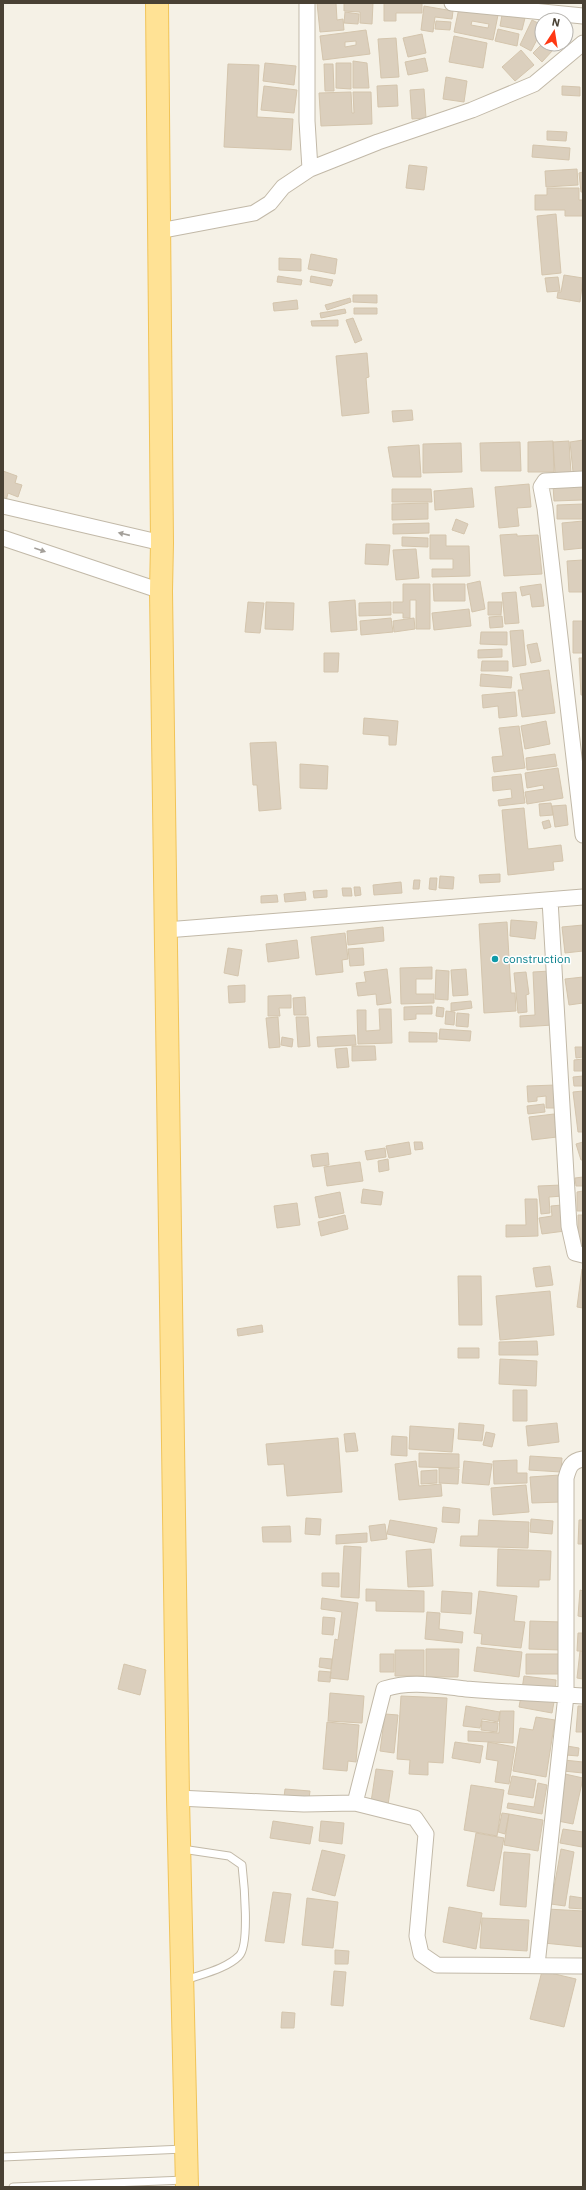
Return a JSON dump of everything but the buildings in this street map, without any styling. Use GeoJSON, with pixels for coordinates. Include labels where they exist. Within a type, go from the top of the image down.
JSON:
{"type":"FeatureCollection","features":[{"type":"Feature","properties":{"kind":"main road"},"geometry":{"type":"LineString","coordinates":[[157,3],[162,543],[161,591],[178,1798],[187,2183]]}},
{"type":"Feature","properties":{"kind":"street"},"geometry":{"type":"LineString","coordinates":[[307,3],[307,120],[310,170]]}},
{"type":"Feature","properties":{"kind":"street"},"geometry":{"type":"LineString","coordinates":[[452,3],[583,16]]}},
{"type":"Feature","properties":{"kind":"street"},"geometry":{"type":"LineString","coordinates":[[159,231],[254,213],[270,203],[283,187],[310,170],[378,142],[472,110],[534,84],[583,43]]}},
{"type":"Feature","properties":{"kind":"street"},"geometry":{"type":"LineString","coordinates":[[583,479],[552,480],[545,482],[540,487],[546,516],[583,835]]}},
{"type":"Feature","properties":{"kind":"street"},"geometry":{"type":"LineString","coordinates":[[3,506],[162,543]]}},
{"type":"Feature","properties":{"kind":"street"},"geometry":{"type":"LineString","coordinates":[[3,538],[161,591]]}},
{"type":"Feature","properties":{"kind":"street"},"geometry":{"type":"LineString","coordinates":[[166,930],[583,897]]}},
{"type":"Feature","properties":{"kind":"street"},"geometry":{"type":"LineString","coordinates":[[550,900],[569,1226],[575,1253],[583,1255]]}},
{"type":"Feature","properties":{"kind":"street"},"geometry":{"type":"LineString","coordinates":[[537,1966],[566,1695],[566,1478],[568,1468],[575,1460],[583,1459]]}},
{"type":"Feature","properties":{"kind":"street"},"geometry":{"type":"LineString","coordinates":[[355,1803],[384,1689],[399,1684],[416,1683],[466,1689],[583,1696]]}},
{"type":"Feature","properties":{"kind":"street"},"geometry":{"type":"LineString","coordinates":[[178,1798],[304,1804],[355,1803],[415,1818],[426,1834],[417,1936],[421,1954],[437,1965],[583,1966]]}},
{"type":"Feature","properties":{"kind":"lane"},"geometry":{"type":"LineString","coordinates":[[179,1848],[229,1856],[242,1866],[245,1943],[240,1956],[229,1964],[182,1981]]}},
{"type":"Feature","properties":{"kind":"lane"},"geometry":{"type":"LineString","coordinates":[[3,2157],[186,2149]]}},
{"type":"Feature","properties":{"kind":"lane"},"geometry":{"type":"LineString","coordinates":[[13,2187],[187,2183]]}},
{"type":"Feature","properties":{"kind":"place","name":"construction"},"geometry":{"type":"Point","coordinates":[495,959]}}]}
